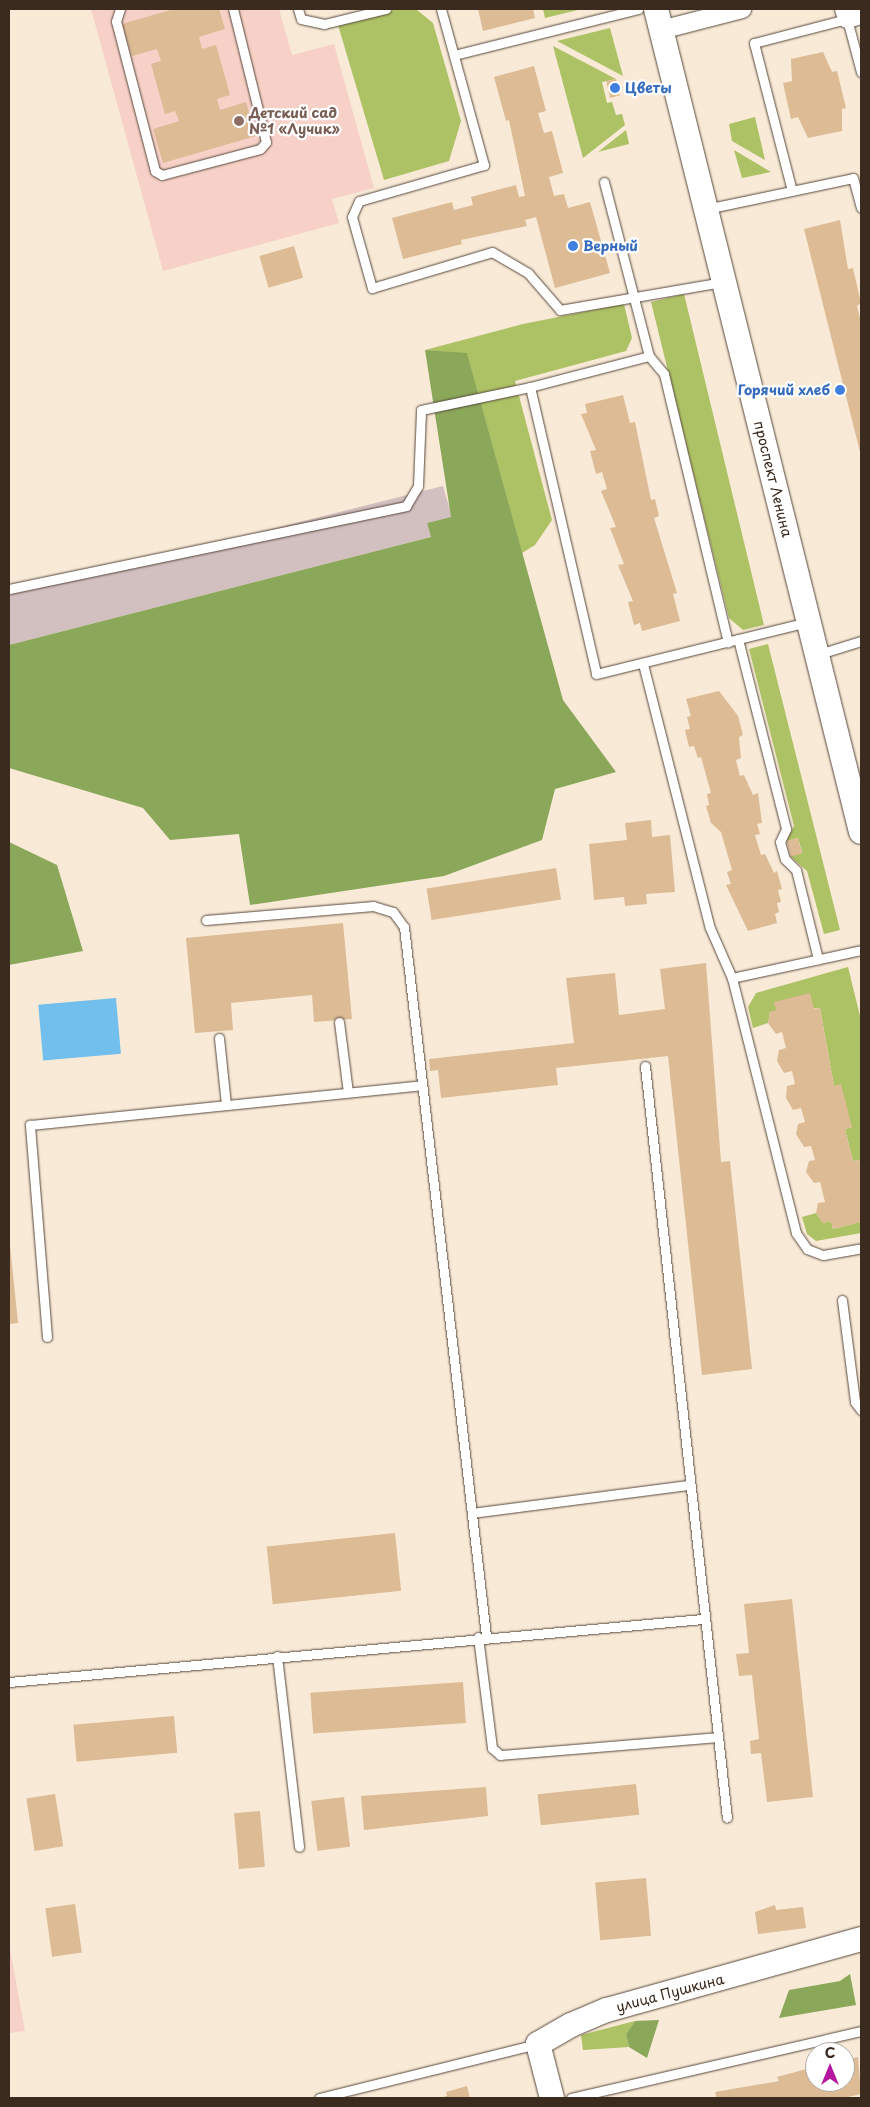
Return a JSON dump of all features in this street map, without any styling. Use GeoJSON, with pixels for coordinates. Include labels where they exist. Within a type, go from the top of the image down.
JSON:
{"type":"FeatureCollection","features":[{"type":"Feature","properties":{"kind":"main road","name":"проспект Ленина"},"geometry":{"type":"LineString","coordinates":[[658,19],[725,282],[808,622],[857,796],[861,832]]}},
{"type":"Feature","properties":{"kind":"main road","name":"улица Пушкина"},"geometry":{"type":"LineString","coordinates":[[538,2044],[607,2010],[861,1939]]}},
{"type":"Feature","properties":{"kind":"main road"},"geometry":{"type":"LineString","coordinates":[[538,2044],[552,2098]]}},
{"type":"Feature","properties":{"kind":"street"},"geometry":{"type":"LineString","coordinates":[[658,19],[742,9]]}},
{"type":"Feature","properties":{"kind":"lane"},"geometry":{"type":"LineString","coordinates":[[120,9],[116,21],[156,171],[162,175],[260,148],[266,142],[234,9]]}},
{"type":"Feature","properties":{"kind":"lane"},"geometry":{"type":"LineString","coordinates":[[298,9],[301,19],[324,24],[386,9]]}},
{"type":"Feature","properties":{"kind":"lane"},"geometry":{"type":"LineString","coordinates":[[441,9],[484,165],[359,201],[352,217],[372,288],[492,252],[528,272],[560,310],[725,282]]}},
{"type":"Feature","properties":{"kind":"lane"},"geometry":{"type":"LineString","coordinates":[[454,55],[638,9]]}},
{"type":"Feature","properties":{"kind":"lane"},"geometry":{"type":"LineString","coordinates":[[792,191],[754,43],[850,14],[861,72]]}},
{"type":"Feature","properties":{"kind":"lane"},"geometry":{"type":"LineString","coordinates":[[706,209],[857,177],[861,208]]}},
{"type":"Feature","properties":{"kind":"lane"},"geometry":{"type":"LineString","coordinates":[[604,182],[649,356],[664,374],[728,642]]}},
{"type":"Feature","properties":{"kind":"lane"},"geometry":{"type":"LineString","coordinates":[[9,589],[406,506],[418,486],[421,410],[530,387],[649,356]]}},
{"type":"Feature","properties":{"kind":"lane"},"geometry":{"type":"LineString","coordinates":[[530,387],[596,674],[808,622]]}},
{"type":"Feature","properties":{"kind":"lane"},"geometry":{"type":"LineString","coordinates":[[738,639],[786,829],[780,842],[785,859],[796,870],[818,959]]}},
{"type":"Feature","properties":{"kind":"lane"},"geometry":{"type":"LineString","coordinates":[[817,655],[861,641]]}},
{"type":"Feature","properties":{"kind":"lane"},"geometry":{"type":"LineString","coordinates":[[643,664],[710,928],[732,978],[796,1233],[807,1249],[823,1255],[861,1248]]}},
{"type":"Feature","properties":{"kind":"lane"},"geometry":{"type":"LineString","coordinates":[[206,920],[364,906],[393,912],[404,927],[472,1513],[492,1748],[500,1755],[717,1738]]}},
{"type":"Feature","properties":{"kind":"lane"},"geometry":{"type":"LineString","coordinates":[[732,978],[861,950]]}},
{"type":"Feature","properties":{"kind":"lane"},"geometry":{"type":"LineString","coordinates":[[339,1022],[348,1092]]}},
{"type":"Feature","properties":{"kind":"lane"},"geometry":{"type":"LineString","coordinates":[[219,1038],[226,1105]]}},
{"type":"Feature","properties":{"kind":"lane"},"geometry":{"type":"LineString","coordinates":[[645,1066],[702,1619],[726,1818]]}},
{"type":"Feature","properties":{"kind":"lane"},"geometry":{"type":"LineString","coordinates":[[47,1337],[30,1125],[422,1085]]}},
{"type":"Feature","properties":{"kind":"lane"},"geometry":{"type":"LineString","coordinates":[[842,1300],[855,1402],[861,1410]]}},
{"type":"Feature","properties":{"kind":"lane"},"geometry":{"type":"LineString","coordinates":[[472,1513],[689,1485]]}},
{"type":"Feature","properties":{"kind":"lane"},"geometry":{"type":"LineString","coordinates":[[9,1682],[482,1637],[702,1619]]}},
{"type":"Feature","properties":{"kind":"lane"},"geometry":{"type":"LineString","coordinates":[[277,1656],[299,1847]]}},
{"type":"Feature","properties":{"kind":"lane"},"geometry":{"type":"LineString","coordinates":[[571,2098],[861,2031]]}},
{"type":"Feature","properties":{"kind":"lane"},"geometry":{"type":"LineString","coordinates":[[319,2098],[538,2044]]}},
{"type":"Feature","properties":{"kind":"shaded area","name":"Детский сад №1 «Лучик»"},"geometry":{"type":"Polygon","coordinates":[[[91,9],[279,9],[292,55],[334,44],[374,188],[332,199],[339,223],[163,271],[91,9]]]}},
{"type":"Feature","properties":{"kind":"shaded area"},"geometry":{"type":"Polygon","coordinates":[[[443,486],[452,517],[427,523],[431,537],[9,645],[9,595],[443,486]]]}},
{"type":"Feature","properties":{"kind":"shaded area"},"geometry":{"type":"Polygon","coordinates":[[[9,1943],[25,2031],[9,2033],[9,1943]]]}},
{"type":"Feature","properties":{"kind":"green space"},"geometry":{"type":"Polygon","coordinates":[[[398,9],[417,10],[433,23],[461,121],[449,161],[384,180],[338,25],[398,9]]]}},
{"type":"Feature","properties":{"kind":"green space"},"geometry":{"type":"Polygon","coordinates":[[[543,9],[582,9],[545,18],[543,9]]]}},
{"type":"Feature","properties":{"kind":"green space"},"geometry":{"type":"Polygon","coordinates":[[[610,28],[623,76],[557,41],[610,28]]]}},
{"type":"Feature","properties":{"kind":"green space"},"geometry":{"type":"Polygon","coordinates":[[[553,46],[616,79],[602,82],[607,103],[612,102],[616,115],[622,114],[625,125],[583,158],[553,46]]]}},
{"type":"Feature","properties":{"kind":"green space"},"geometry":{"type":"Polygon","coordinates":[[[755,117],[765,160],[732,141],[729,124],[755,117]]]}},
{"type":"Feature","properties":{"kind":"green space"},"geometry":{"type":"Polygon","coordinates":[[[626,130],[629,144],[598,152],[626,130]]]}},
{"type":"Feature","properties":{"kind":"green space"},"geometry":{"type":"Polygon","coordinates":[[[734,150],[771,172],[742,178],[734,150]]]}},
{"type":"Feature","properties":{"kind":"green space"},"geometry":{"type":"Polygon","coordinates":[[[684,294],[764,625],[743,630],[729,618],[651,302],[684,294]]]}},
{"type":"Feature","properties":{"kind":"green space"},"geometry":{"type":"Polygon","coordinates":[[[624,304],[632,338],[626,351],[515,381],[552,520],[535,545],[522,553],[467,354],[425,350],[523,324],[624,304]]]}},
{"type":"Feature","properties":{"kind":"green space"},"geometry":{"type":"Polygon","coordinates":[[[425,350],[467,353],[563,700],[616,772],[555,789],[542,840],[444,876],[250,905],[239,834],[170,840],[143,808],[9,768],[9,645],[431,537],[427,523],[451,517],[425,350]]]}},
{"type":"Feature","properties":{"kind":"green space"},"geometry":{"type":"Polygon","coordinates":[[[768,644],[840,930],[824,934],[807,871],[790,856],[802,852],[798,838],[786,841],[794,826],[749,649],[768,644]]]}},
{"type":"Feature","properties":{"kind":"green space"},"geometry":{"type":"Polygon","coordinates":[[[9,842],[57,865],[83,951],[9,965],[9,842]]]}},
{"type":"Feature","properties":{"kind":"green space"},"geometry":{"type":"Polygon","coordinates":[[[848,967],[861,1020],[861,1166],[860,1160],[853,1161],[845,1129],[852,1127],[834,1086],[820,1008],[770,1012],[768,1023],[753,1028],[748,1007],[756,993],[848,967]]]}},
{"type":"Feature","properties":{"kind":"green space"},"geometry":{"type":"Polygon","coordinates":[[[816,1213],[823,1223],[831,1221],[833,1229],[861,1222],[861,1233],[816,1241],[807,1234],[802,1217],[816,1213]]]}},
{"type":"Feature","properties":{"kind":"green space"},"geometry":{"type":"Polygon","coordinates":[[[850,1974],[856,2005],[779,2018],[789,1990],[840,1981],[850,1974]]]}},
{"type":"Feature","properties":{"kind":"green space"},"geometry":{"type":"Polygon","coordinates":[[[659,2020],[647,2058],[629,2047],[626,2034],[635,2021],[659,2020]]]}},
{"type":"Feature","properties":{"kind":"green space"},"geometry":{"type":"Polygon","coordinates":[[[635,2021],[626,2034],[629,2047],[583,2050],[581,2035],[635,2021]]]}},
{"type":"Feature","properties":{"kind":"water"},"geometry":{"type":"Polygon","coordinates":[[[116,998],[121,1054],[43,1061],[38,1005],[116,998]]]}},
{"type":"Feature","properties":{"kind":"building"},"geometry":{"type":"Polygon","coordinates":[[[174,9],[219,9],[225,29],[199,37],[202,49],[216,45],[230,95],[217,99],[220,110],[246,102],[256,136],[163,163],[153,129],[179,121],[175,111],[165,114],[151,64],[161,61],[157,49],[132,56],[122,24],[174,9]]]}},
{"type":"Feature","properties":{"kind":"building"},"geometry":{"type":"Polygon","coordinates":[[[478,9],[533,9],[535,18],[483,31],[478,9]]]}},
{"type":"Feature","properties":{"kind":"building"},"geometry":{"type":"Polygon","coordinates":[[[823,52],[832,72],[837,71],[846,108],[842,109],[842,131],[808,138],[798,117],[791,119],[783,83],[792,81],[791,59],[823,52]]]}},
{"type":"Feature","properties":{"kind":"building"},"geometry":{"type":"Polygon","coordinates":[[[534,66],[546,111],[538,113],[544,133],[552,131],[563,173],[549,177],[554,196],[564,194],[568,208],[590,202],[610,273],[555,288],[536,217],[525,220],[527,226],[461,240],[462,244],[403,259],[392,218],[452,202],[454,210],[473,205],[471,197],[516,185],[519,197],[525,196],[509,120],[506,121],[494,77],[534,66]]]}},
{"type":"Feature","properties":{"kind":"building"},"geometry":{"type":"Polygon","coordinates":[[[616,79],[620,96],[610,98],[606,81],[616,79]]]}},
{"type":"Feature","properties":{"kind":"building"},"geometry":{"type":"Polygon","coordinates":[[[840,220],[848,269],[853,268],[861,303],[857,306],[861,322],[861,456],[804,229],[840,220]]]}},
{"type":"Feature","properties":{"kind":"building"},"geometry":{"type":"Polygon","coordinates":[[[294,246],[303,278],[268,288],[259,256],[294,246]]]}},
{"type":"Feature","properties":{"kind":"building"},"geometry":{"type":"Polygon","coordinates":[[[623,395],[630,423],[635,422],[651,500],[655,499],[659,516],[654,518],[677,593],[673,594],[680,621],[642,631],[640,623],[634,625],[628,602],[633,601],[618,565],[624,564],[610,528],[616,527],[601,491],[607,489],[602,472],[596,474],[590,451],[596,450],[581,414],[587,413],[585,404],[623,395]]]}},
{"type":"Feature","properties":{"kind":"building"},"geometry":{"type":"Polygon","coordinates":[[[719,691],[738,716],[743,735],[739,737],[741,758],[736,760],[740,776],[744,775],[753,795],[758,793],[762,823],[757,824],[760,834],[755,835],[761,855],[765,854],[774,873],[777,871],[782,889],[778,890],[781,902],[777,903],[779,912],[775,914],[777,923],[748,931],[726,885],[731,884],[727,872],[732,870],[721,832],[711,823],[706,806],[709,805],[707,794],[711,793],[701,757],[698,758],[694,746],[689,747],[685,730],[690,729],[687,717],[691,716],[686,699],[719,691]]]}},
{"type":"Feature","properties":{"kind":"building"},"geometry":{"type":"Polygon","coordinates":[[[651,820],[652,837],[670,835],[675,892],[646,894],[647,904],[625,906],[624,897],[594,900],[589,844],[627,840],[625,823],[651,820]]]}},
{"type":"Feature","properties":{"kind":"building"},"geometry":{"type":"Polygon","coordinates":[[[798,838],[802,853],[791,857],[786,841],[798,838]]]}},
{"type":"Feature","properties":{"kind":"building"},"geometry":{"type":"Polygon","coordinates":[[[556,868],[561,900],[432,920],[427,888],[556,868]]]}},
{"type":"Feature","properties":{"kind":"building"},"geometry":{"type":"Polygon","coordinates":[[[343,923],[352,1019],[314,1022],[312,995],[231,1003],[233,1030],[195,1033],[186,938],[343,923]]]}},
{"type":"Feature","properties":{"kind":"building"},"geometry":{"type":"Polygon","coordinates":[[[706,963],[721,1162],[730,1161],[752,1369],[702,1375],[668,1056],[556,1068],[558,1085],[441,1098],[438,1070],[430,1071],[429,1059],[574,1043],[566,978],[615,973],[619,1015],[665,1009],[660,969],[706,963]]]}},
{"type":"Feature","properties":{"kind":"building"},"geometry":{"type":"Polygon","coordinates":[[[810,993],[814,1009],[820,1008],[834,1086],[841,1084],[852,1127],[845,1129],[853,1161],[860,1160],[861,1166],[861,1222],[833,1229],[831,1221],[823,1223],[816,1213],[818,1203],[825,1202],[820,1182],[814,1183],[806,1172],[809,1161],[815,1160],[811,1146],[804,1147],[796,1134],[798,1124],[805,1122],[801,1108],[793,1110],[786,1098],[787,1086],[795,1084],[792,1071],[784,1073],[777,1061],[779,1050],[786,1048],[782,1032],[776,1034],[768,1023],[770,1012],[776,1010],[774,1002],[810,993]]]}},
{"type":"Feature","properties":{"kind":"building"},"geometry":{"type":"Polygon","coordinates":[[[9,1235],[18,1323],[9,1324],[9,1235]]]}},
{"type":"Feature","properties":{"kind":"building"},"geometry":{"type":"Polygon","coordinates":[[[395,1533],[401,1591],[273,1604],[267,1546],[395,1533]]]}},
{"type":"Feature","properties":{"kind":"building"},"geometry":{"type":"Polygon","coordinates":[[[792,1599],[813,1797],[767,1802],[761,1753],[751,1754],[750,1741],[759,1739],[752,1675],[739,1676],[736,1654],[749,1653],[744,1604],[792,1599]]]}},
{"type":"Feature","properties":{"kind":"building"},"geometry":{"type":"Polygon","coordinates":[[[463,1682],[466,1723],[313,1734],[310,1693],[463,1682]]]}},
{"type":"Feature","properties":{"kind":"building"},"geometry":{"type":"Polygon","coordinates":[[[174,1716],[177,1753],[77,1762],[73,1725],[174,1716]]]}},
{"type":"Feature","properties":{"kind":"building"},"geometry":{"type":"Polygon","coordinates":[[[636,1784],[639,1815],[541,1825],[538,1794],[636,1784]]]}},
{"type":"Feature","properties":{"kind":"building"},"geometry":{"type":"Polygon","coordinates":[[[486,1787],[488,1816],[364,1830],[361,1796],[486,1787]]]}},
{"type":"Feature","properties":{"kind":"building"},"geometry":{"type":"Polygon","coordinates":[[[55,1794],[63,1846],[35,1851],[26,1799],[55,1794]]]}},
{"type":"Feature","properties":{"kind":"building"},"geometry":{"type":"Polygon","coordinates":[[[344,1797],[350,1847],[317,1851],[311,1801],[344,1797]]]}},
{"type":"Feature","properties":{"kind":"building"},"geometry":{"type":"Polygon","coordinates":[[[260,1811],[265,1867],[239,1869],[234,1813],[260,1811]]]}},
{"type":"Feature","properties":{"kind":"building"},"geometry":{"type":"Polygon","coordinates":[[[646,1878],[651,1936],[600,1940],[595,1882],[646,1878]]]}},
{"type":"Feature","properties":{"kind":"building"},"geometry":{"type":"Polygon","coordinates":[[[75,1904],[82,1953],[52,1957],[45,1908],[75,1904]]]}},
{"type":"Feature","properties":{"kind":"building"},"geometry":{"type":"Polygon","coordinates":[[[775,1905],[776,1910],[803,1907],[806,1928],[758,1934],[755,1912],[775,1905]]]}},
{"type":"Feature","properties":{"kind":"building"},"geometry":{"type":"Polygon","coordinates":[[[858,2057],[861,2094],[844,2098],[717,2098],[715,2092],[779,2081],[777,2077],[805,2069],[805,2092],[855,2092],[855,2058],[858,2057]]]}},
{"type":"Feature","properties":{"kind":"building"},"geometry":{"type":"Polygon","coordinates":[[[467,2086],[470,2098],[439,2098],[447,2096],[446,2092],[467,2086]]]}},
{"type":"Feature","properties":{"kind":"place","name":"Цветы"},"geometry":{"type":"Point","coordinates":[615,88]}},
{"type":"Feature","properties":{"kind":"place","name":"Детский сад №1 «Лучик»"},"geometry":{"type":"Point","coordinates":[239,121]}},
{"type":"Feature","properties":{"kind":"place","name":"Верный"},"geometry":{"type":"Point","coordinates":[573,246]}},
{"type":"Feature","properties":{"kind":"place","name":"Горячий хлеб"},"geometry":{"type":"Point","coordinates":[840,390]}}]}
